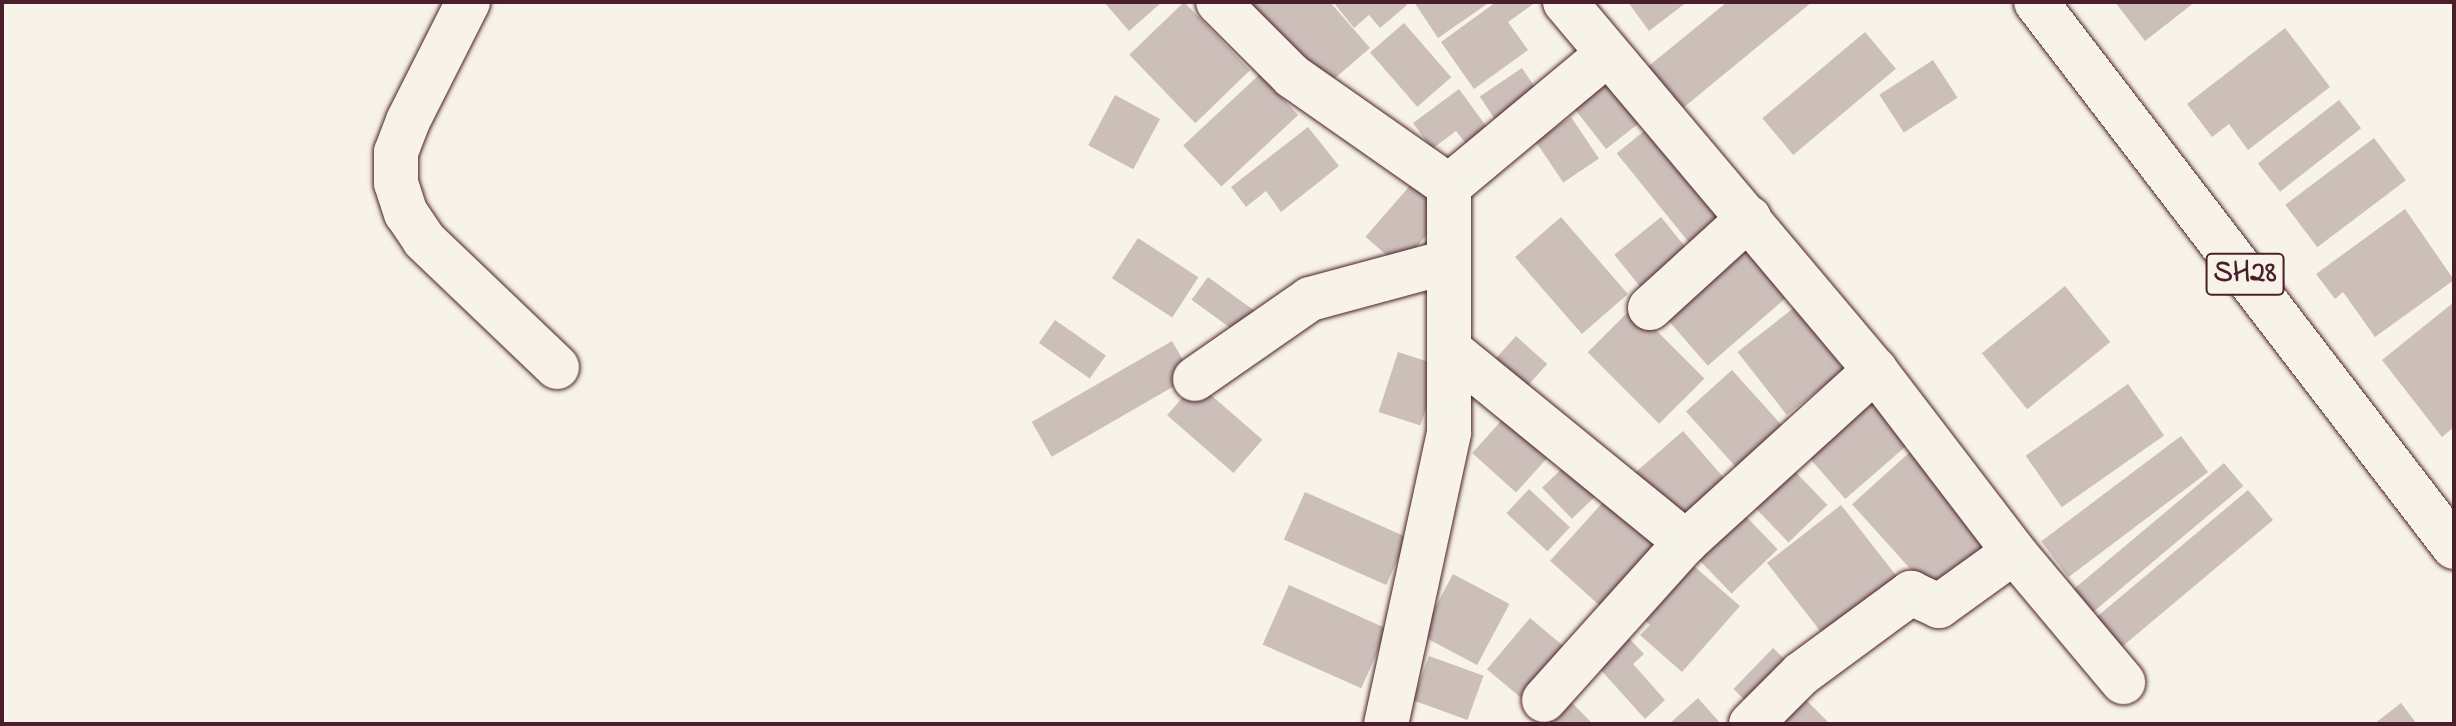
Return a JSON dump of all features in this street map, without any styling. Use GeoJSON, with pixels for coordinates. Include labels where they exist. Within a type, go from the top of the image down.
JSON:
{"type":"FeatureCollection","features":[{"type":"Feature","properties":{"kind":"street"},"geometry":{"type":"LineString","coordinates":[[468,2],[408,121],[396,152],[396,183],[424,240],[557,367]]}},
{"type":"Feature","properties":{"kind":"street"},"geometry":{"type":"LineString","coordinates":[[1218,2],[1292,76],[1449,186]]}},
{"type":"Feature","properties":{"kind":"street"},"geometry":{"type":"LineString","coordinates":[[1565,2],[1606,55],[1749,218],[1875,370],[2014,552],[2123,682]]}},
{"type":"Feature","properties":{"kind":"street","name":"SH28"},"geometry":{"type":"LineString","coordinates":[[2036,2],[2454,547]]}},
{"type":"Feature","properties":{"kind":"street"},"geometry":{"type":"LineString","coordinates":[[1389,712],[1449,433],[1449,186],[1606,55]]}},
{"type":"Feature","properties":{"kind":"street"},"geometry":{"type":"LineString","coordinates":[[1650,308],[1749,218]]}},
{"type":"Feature","properties":{"kind":"street"},"geometry":{"type":"LineString","coordinates":[[1195,379],[1310,299],[1447,262]]}},
{"type":"Feature","properties":{"kind":"street"},"geometry":{"type":"LineString","coordinates":[[1449,349],[1686,542]]}},
{"type":"Feature","properties":{"kind":"street"},"geometry":{"type":"LineString","coordinates":[[1544,700],[1686,542],[1875,370]]}},
{"type":"Feature","properties":{"kind":"street"},"geometry":{"type":"LineString","coordinates":[[1751,724],[1801,674],[1911,593],[1939,606],[2014,552]]}},
{"type":"Feature","properties":{"kind":"building"},"geometry":{"type":"Polygon","coordinates":[[[1104,2],[1162,2],[1129,31],[1104,2]]]}},
{"type":"Feature","properties":{"kind":"building"},"geometry":{"type":"Polygon","coordinates":[[[1184,2],[1250,70],[1195,123],[1129,55],[1184,2]]]}},
{"type":"Feature","properties":{"kind":"building"},"geometry":{"type":"Polygon","coordinates":[[[1253,2],[1330,2],[1370,48],[1320,91],[1248,7],[1253,2]]]}},
{"type":"Feature","properties":{"kind":"building"},"geometry":{"type":"Polygon","coordinates":[[[1333,2],[1405,2],[1407,5],[1380,28],[1369,15],[1354,28],[1333,2]]]}},
{"type":"Feature","properties":{"kind":"building"},"geometry":{"type":"Polygon","coordinates":[[[1414,2],[1490,2],[1438,38],[1414,2]]]}},
{"type":"Feature","properties":{"kind":"building"},"geometry":{"type":"Polygon","coordinates":[[[1496,2],[1536,2],[1508,22],[1528,50],[1474,89],[1441,42],[1496,2]]]}},
{"type":"Feature","properties":{"kind":"building"},"geometry":{"type":"Polygon","coordinates":[[[1628,2],[1687,2],[1649,31],[1628,2]]]}},
{"type":"Feature","properties":{"kind":"building"},"geometry":{"type":"Polygon","coordinates":[[[1727,2],[1812,2],[1672,117],[1639,74],[1727,2]]]}},
{"type":"Feature","properties":{"kind":"building"},"geometry":{"type":"Polygon","coordinates":[[[2115,2],[2195,2],[2145,41],[2115,2]]]}},
{"type":"Feature","properties":{"kind":"building"},"geometry":{"type":"Polygon","coordinates":[[[1404,23],[1451,77],[1417,107],[1370,53],[1404,23]]]}},
{"type":"Feature","properties":{"kind":"building"},"geometry":{"type":"Polygon","coordinates":[[[2285,28],[2330,87],[2248,150],[2229,124],[2212,137],[2187,104],[2285,28]]]}},
{"type":"Feature","properties":{"kind":"building"},"geometry":{"type":"Polygon","coordinates":[[[1865,32],[1896,69],[1793,155],[1762,118],[1865,32]]]}},
{"type":"Feature","properties":{"kind":"building"},"geometry":{"type":"Polygon","coordinates":[[[1933,60],[1958,98],[1904,133],[1879,95],[1933,60]]]}},
{"type":"Feature","properties":{"kind":"building"},"geometry":{"type":"Polygon","coordinates":[[[1522,68],[1537,90],[1495,119],[1480,97],[1522,68]]]}},
{"type":"Feature","properties":{"kind":"building"},"geometry":{"type":"Polygon","coordinates":[[[1260,74],[1298,115],[1221,187],[1183,146],[1260,74]]]}},
{"type":"Feature","properties":{"kind":"building"},"geometry":{"type":"Polygon","coordinates":[[[1611,79],[1643,120],[1606,149],[1574,108],[1611,79]]]}},
{"type":"Feature","properties":{"kind":"building"},"geometry":{"type":"Polygon","coordinates":[[[1459,89],[1489,130],[1467,145],[1456,131],[1432,149],[1413,123],[1459,89]]]}},
{"type":"Feature","properties":{"kind":"building"},"geometry":{"type":"Polygon","coordinates":[[[1115,95],[1160,119],[1133,169],[1088,145],[1115,95]]]}},
{"type":"Feature","properties":{"kind":"building"},"geometry":{"type":"Polygon","coordinates":[[[2339,100],[2361,128],[2280,192],[2258,163],[2339,100]]]}},
{"type":"Feature","properties":{"kind":"building"},"geometry":{"type":"Polygon","coordinates":[[[1571,117],[1599,158],[1563,182],[1535,141],[1571,117]]]}},
{"type":"Feature","properties":{"kind":"building"},"geometry":{"type":"Polygon","coordinates":[[[1654,123],[1734,222],[1697,252],[1617,153],[1654,123]]]}},
{"type":"Feature","properties":{"kind":"building"},"geometry":{"type":"Polygon","coordinates":[[[1308,127],[1339,166],[1281,212],[1266,191],[1246,207],[1231,187],[1308,127]]]}},
{"type":"Feature","properties":{"kind":"building"},"geometry":{"type":"Polygon","coordinates":[[[2374,138],[2406,180],[2317,247],[2285,205],[2374,138]]]}},
{"type":"Feature","properties":{"kind":"building"},"geometry":{"type":"Polygon","coordinates":[[[1414,181],[1448,211],[1399,266],[1365,237],[1414,181]]]}},
{"type":"Feature","properties":{"kind":"building"},"geometry":{"type":"Polygon","coordinates":[[[2405,209],[2454,280],[2375,337],[2343,292],[2335,299],[2316,274],[2405,209]]]}},
{"type":"Feature","properties":{"kind":"building"},"geometry":{"type":"Polygon","coordinates":[[[1561,217],[1628,294],[1582,334],[1515,257],[1561,217]]]}},
{"type":"Feature","properties":{"kind":"building"},"geometry":{"type":"Polygon","coordinates":[[[1661,217],[1693,257],[1646,294],[1614,255],[1661,217]]]}},
{"type":"Feature","properties":{"kind":"building"},"geometry":{"type":"Polygon","coordinates":[[[1739,234],[1791,294],[1708,366],[1656,306],[1739,234]]]}},
{"type":"Feature","properties":{"kind":"building"},"geometry":{"type":"Polygon","coordinates":[[[1138,238],[1198,277],[1172,317],[1112,278],[1138,238]]]}},
{"type":"Feature","properties":{"kind":"building"},"geometry":{"type":"Polygon","coordinates":[[[1208,277],[1259,314],[1243,337],[1192,300],[1208,277]]]}},
{"type":"Feature","properties":{"kind":"building"},"geometry":{"type":"Polygon","coordinates":[[[2065,286],[2110,342],[2027,409],[1982,353],[2065,286]]]}},
{"type":"Feature","properties":{"kind":"building"},"geometry":{"type":"Polygon","coordinates":[[[2454,302],[2454,427],[2442,437],[2382,360],[2454,302]]]}},
{"type":"Feature","properties":{"kind":"building"},"geometry":{"type":"Polygon","coordinates":[[[1633,307],[1704,378],[1659,424],[1588,352],[1633,307]]]}},
{"type":"Feature","properties":{"kind":"building"},"geometry":{"type":"Polygon","coordinates":[[[1795,307],[1844,370],[1787,415],[1737,352],[1795,307]]]}},
{"type":"Feature","properties":{"kind":"building"},"geometry":{"type":"Polygon","coordinates":[[[1055,320],[1106,356],[1090,378],[1039,343],[1055,320]]]}},
{"type":"Feature","properties":{"kind":"building"},"geometry":{"type":"Polygon","coordinates":[[[1516,336],[1547,364],[1517,398],[1486,369],[1516,336]]]}},
{"type":"Feature","properties":{"kind":"building"},"geometry":{"type":"Polygon","coordinates":[[[1172,341],[1192,376],[1052,457],[1032,422],[1172,341]]]}},
{"type":"Feature","properties":{"kind":"building"},"geometry":{"type":"Polygon","coordinates":[[[1398,352],[1440,366],[1420,426],[1379,412],[1398,352]]]}},
{"type":"Feature","properties":{"kind":"building"},"geometry":{"type":"Polygon","coordinates":[[[1732,370],[1786,429],[1739,471],[1686,411],[1732,370]]]}},
{"type":"Feature","properties":{"kind":"building"},"geometry":{"type":"Polygon","coordinates":[[[1196,382],[1262,440],[1234,473],[1167,415],[1196,382]]]}},
{"type":"Feature","properties":{"kind":"building"},"geometry":{"type":"Polygon","coordinates":[[[2128,384],[2164,436],[2062,507],[2026,456],[2128,384]]]}},
{"type":"Feature","properties":{"kind":"building"},"geometry":{"type":"Polygon","coordinates":[[[1870,398],[1909,443],[1845,499],[1806,454],[1870,398]]]}},
{"type":"Feature","properties":{"kind":"building"},"geometry":{"type":"Polygon","coordinates":[[[1511,410],[1555,449],[1516,493],[1472,453],[1511,410]]]}},
{"type":"Feature","properties":{"kind":"building"},"geometry":{"type":"Polygon","coordinates":[[[1683,431],[1731,486],[1679,531],[1631,476],[1683,431]]]}},
{"type":"Feature","properties":{"kind":"building"},"geometry":{"type":"Polygon","coordinates":[[[2181,436],[2208,472],[2068,577],[2041,541],[2181,436]]]}},
{"type":"Feature","properties":{"kind":"building"},"geometry":{"type":"Polygon","coordinates":[[[1910,452],[1997,549],[1939,601],[1852,504],[1910,452]]]}},
{"type":"Feature","properties":{"kind":"building"},"geometry":{"type":"Polygon","coordinates":[[[1573,458],[1603,489],[1572,519],[1542,488],[1573,458]]]}},
{"type":"Feature","properties":{"kind":"building"},"geometry":{"type":"Polygon","coordinates":[[[1785,461],[1827,505],[1789,542],[1746,499],[1785,461]]]}},
{"type":"Feature","properties":{"kind":"building"},"geometry":{"type":"Polygon","coordinates":[[[2224,463],[2243,486],[2081,622],[2062,599],[2224,463]]]}},
{"type":"Feature","properties":{"kind":"building"},"geometry":{"type":"Polygon","coordinates":[[[1529,489],[1570,527],[1547,551],[1506,513],[1529,489]]]}},
{"type":"Feature","properties":{"kind":"building"},"geometry":{"type":"Polygon","coordinates":[[[2248,490],[2273,520],[2109,657],[2084,628],[2248,490]]]}},
{"type":"Feature","properties":{"kind":"building"},"geometry":{"type":"Polygon","coordinates":[[[1613,491],[1672,545],[1610,614],[1550,561],[1613,491]]]}},
{"type":"Feature","properties":{"kind":"building"},"geometry":{"type":"Polygon","coordinates":[[[1305,492],[1407,538],[1386,585],[1284,540],[1305,492]]]}},
{"type":"Feature","properties":{"kind":"building"},"geometry":{"type":"Polygon","coordinates":[[[1841,505],[1898,577],[1824,635],[1767,563],[1841,505]]]}},
{"type":"Feature","properties":{"kind":"building"},"geometry":{"type":"Polygon","coordinates":[[[1736,506],[1778,549],[1732,594],[1690,550],[1736,506]]]}},
{"type":"Feature","properties":{"kind":"building"},"geometry":{"type":"Polygon","coordinates":[[[1680,554],[1740,606],[1682,672],[1640,635],[1650,625],[1632,609],[1680,554]]]}},
{"type":"Feature","properties":{"kind":"building"},"geometry":{"type":"Polygon","coordinates":[[[1453,574],[1510,604],[1477,665],[1421,635],[1453,574]]]}},
{"type":"Feature","properties":{"kind":"building"},"geometry":{"type":"Polygon","coordinates":[[[1289,585],[1388,629],[1361,688],[1263,644],[1289,585]]]}},
{"type":"Feature","properties":{"kind":"building"},"geometry":{"type":"Polygon","coordinates":[[[1530,618],[1570,651],[1527,703],[1487,669],[1530,618]]]}},
{"type":"Feature","properties":{"kind":"building"},"geometry":{"type":"Polygon","coordinates":[[[1621,630],[1644,654],[1633,664],[1665,700],[1645,719],[1590,658],[1621,630]]]}},
{"type":"Feature","properties":{"kind":"building"},"geometry":{"type":"Polygon","coordinates":[[[1773,648],[1796,670],[1756,711],[1733,689],[1773,648]]]}},
{"type":"Feature","properties":{"kind":"building"},"geometry":{"type":"Polygon","coordinates":[[[1429,656],[1484,676],[1467,720],[1413,700],[1429,656]]]}},
{"type":"Feature","properties":{"kind":"building"},"geometry":{"type":"Polygon","coordinates":[[[1795,689],[1830,724],[1769,724],[1795,689]]]}},
{"type":"Feature","properties":{"kind":"building"},"geometry":{"type":"Polygon","coordinates":[[[1560,691],[1593,724],[1544,724],[1536,716],[1560,691]]]}},
{"type":"Feature","properties":{"kind":"building"},"geometry":{"type":"Polygon","coordinates":[[[1698,698],[1721,724],[1669,724],[1698,698]]]}},
{"type":"Feature","properties":{"kind":"building"},"geometry":{"type":"Polygon","coordinates":[[[2401,703],[2417,724],[2374,724],[2401,703]]]}}]}
